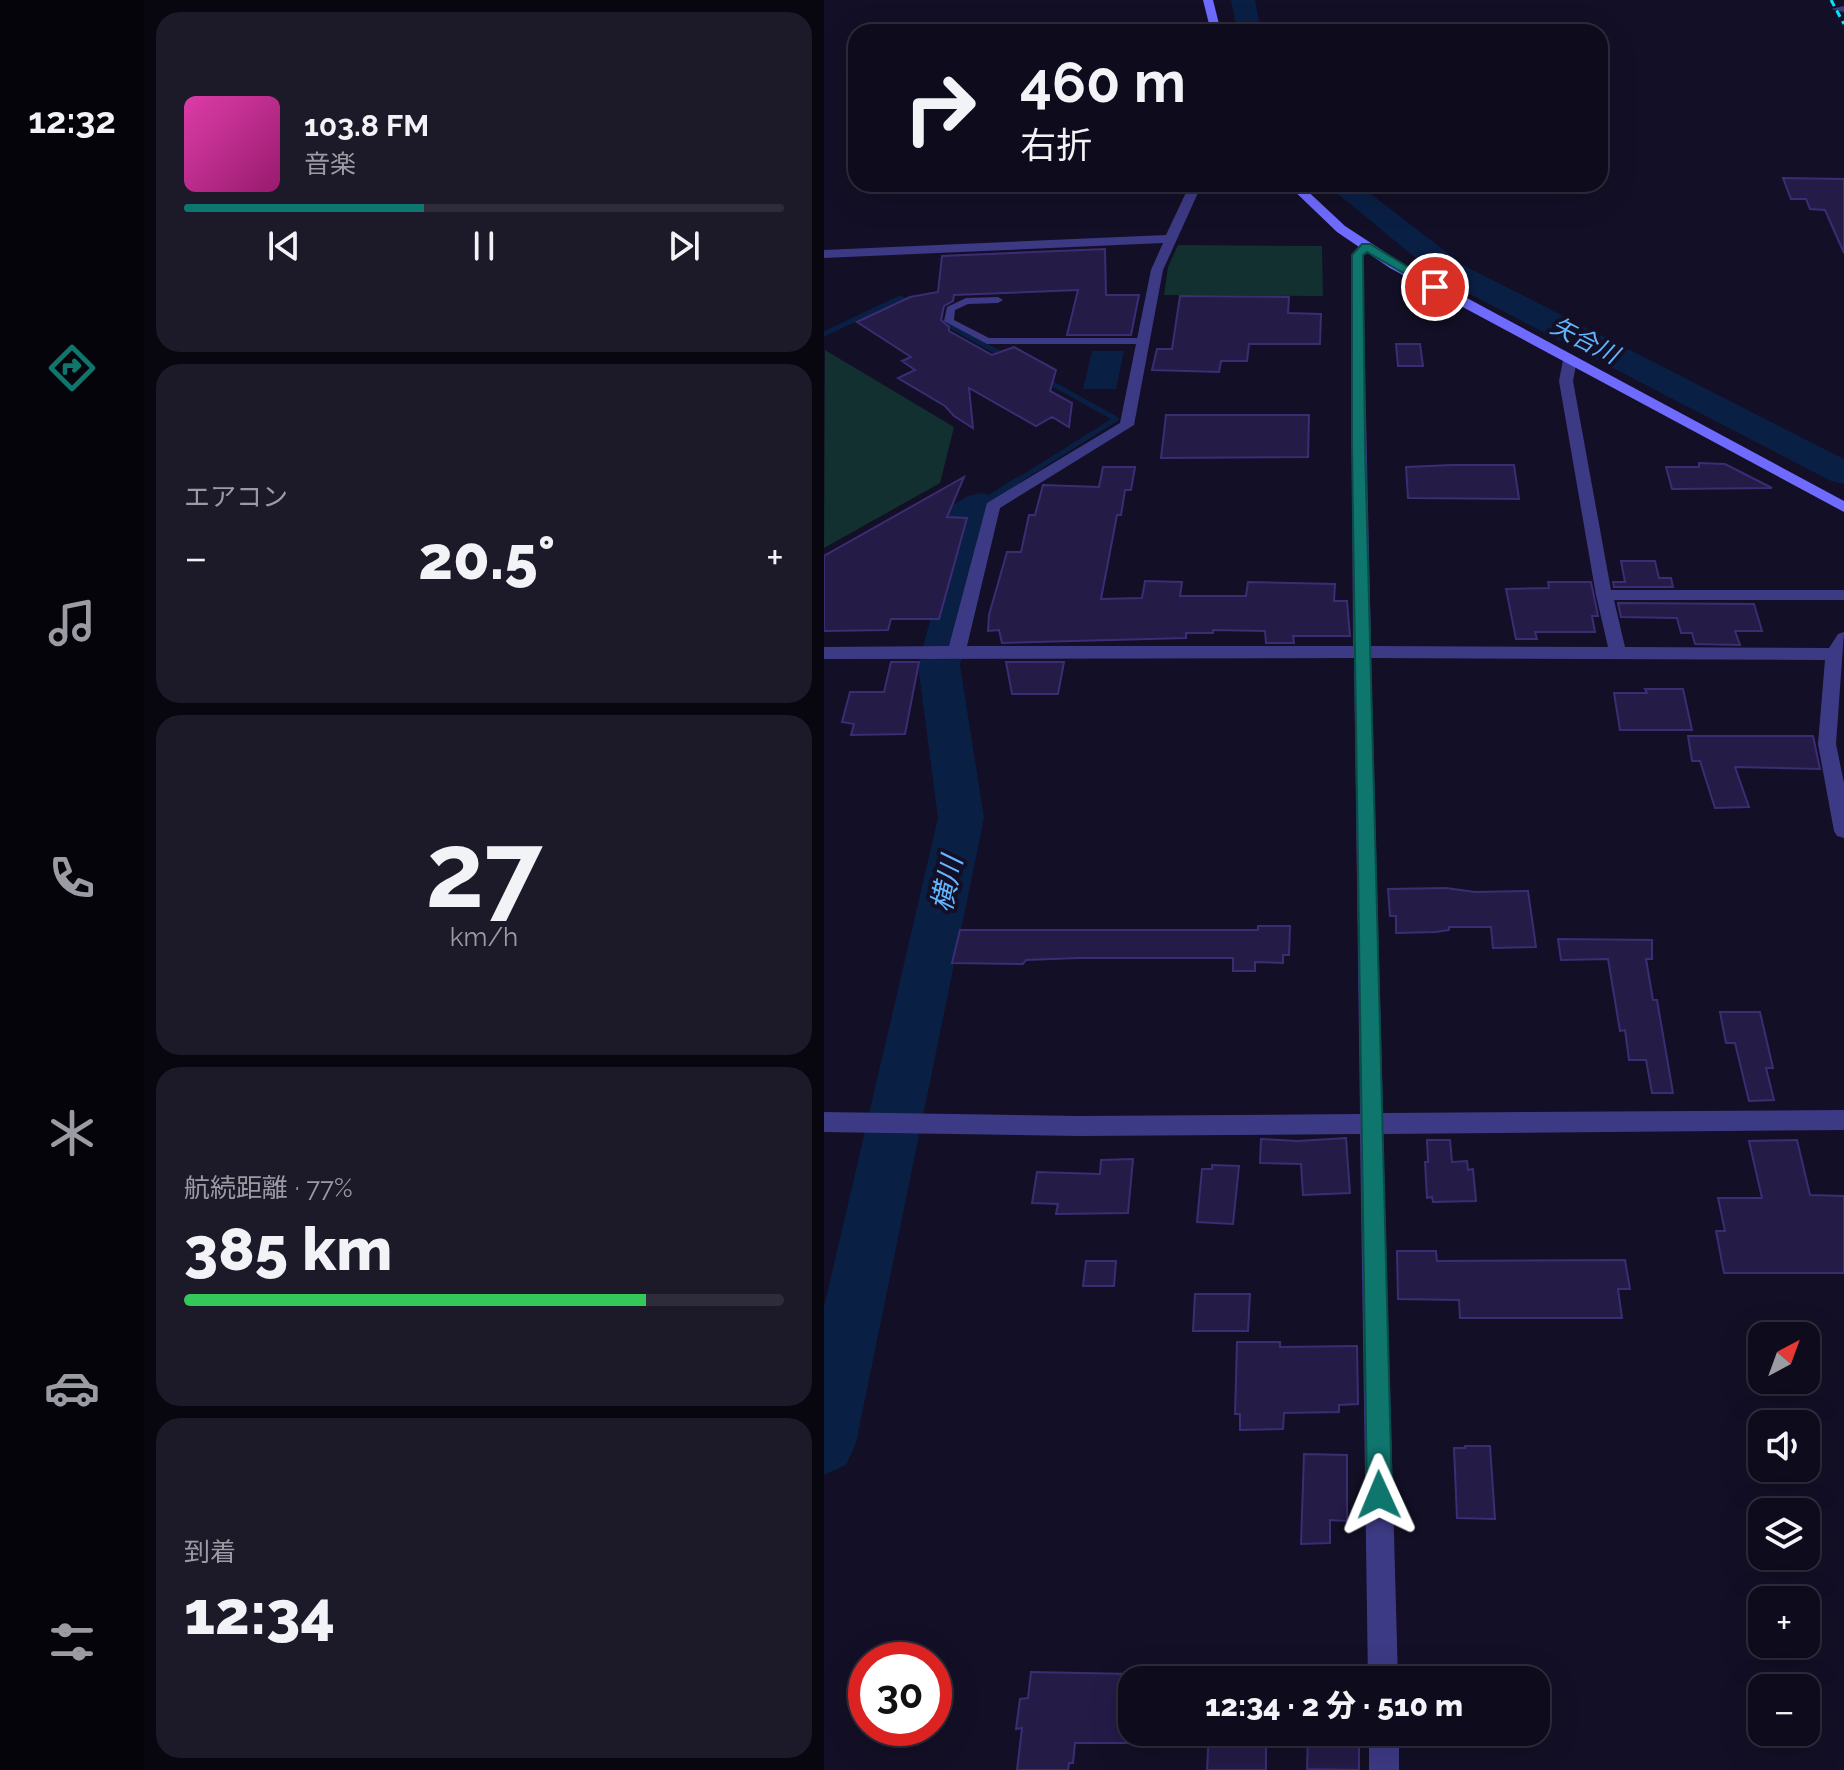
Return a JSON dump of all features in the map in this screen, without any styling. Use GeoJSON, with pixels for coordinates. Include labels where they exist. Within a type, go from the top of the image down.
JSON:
{"type":"FeatureCollection","features":[{"type":"Feature","properties":{"kind":"street"},"geometry":{"type":"LineString","coordinates":[[1208,0],[1214,24]]}},
{"type":"Feature","properties":{"kind":"street"},"geometry":{"type":"LineString","coordinates":[[955,654],[993,506],[1127,425],[1157,270],[1192,192]]}},
{"type":"Feature","properties":{"kind":"street"},"geometry":{"type":"LineString","coordinates":[[1301,192],[1366,247],[1844,507]]}},
{"type":"Feature","properties":{"kind":"street"},"geometry":{"type":"LineString","coordinates":[[824,254],[1169,239]]}},
{"type":"Feature","properties":{"kind":"street"},"geometry":{"type":"LineString","coordinates":[[1366,247],[1358,255],[1357,273],[1383,1666]]}},
{"type":"Feature","properties":{"kind":"street"},"geometry":{"type":"LineString","coordinates":[[1570,360],[1566,381],[1604,595],[1618,654]]}},
{"type":"Feature","properties":{"kind":"street"},"geometry":{"type":"LineString","coordinates":[[1604,595],[1844,595]]}},
{"type":"Feature","properties":{"kind":"street"},"geometry":{"type":"LineString","coordinates":[[1844,638],[1834,654],[1827,744],[1844,831]]}},
{"type":"Feature","properties":{"kind":"street"},"geometry":{"type":"LineString","coordinates":[[824,653],[1834,654]]}},
{"type":"Feature","properties":{"kind":"street"},"geometry":{"type":"LineString","coordinates":[[824,1122],[1373,1125],[1844,1120]]}},
{"type":"Feature","properties":{"kind":"street"},"geometry":{"type":"LineString","coordinates":[[1384,1746],[1384,1770]]}},
{"type":"Feature","properties":{"kind":"lane"},"geometry":{"type":"LineString","coordinates":[[998,300],[966,301],[950,309],[949,321],[987,341],[1144,341]]}},
{"type":"Feature","properties":{"kind":"green space"},"geometry":{"type":"Polygon","coordinates":[[[1178,245],[1322,246],[1323,296],[1164,295],[1168,267],[1178,245]]]}},
{"type":"Feature","properties":{"kind":"green space"},"geometry":{"type":"Polygon","coordinates":[[[825,350],[954,427],[940,483],[824,548],[825,350]]]}},
{"type":"Feature","properties":{"kind":"water"},"geometry":{"type":"Polygon","coordinates":[[[1092,351],[1124,351],[1116,389],[1083,389],[1092,351]]]}},
{"type":"Feature","properties":{"kind":"building"},"geometry":{"type":"Polygon","coordinates":[[[1783,178],[1844,179],[1844,253],[1825,210],[1810,209],[1806,199],[1791,199],[1783,178]]]}},
{"type":"Feature","properties":{"kind":"building"},"geometry":{"type":"Polygon","coordinates":[[[1105,249],[1106,295],[1139,295],[1131,335],[1067,335],[1078,290],[954,295],[953,301],[944,306],[941,320],[949,331],[992,355],[1014,347],[1056,370],[1050,391],[1072,403],[1069,427],[1052,417],[1036,426],[969,388],[973,428],[945,406],[898,378],[915,370],[902,361],[911,357],[857,322],[910,297],[938,292],[942,256],[1105,249]]]}},
{"type":"Feature","properties":{"kind":"building"},"geometry":{"type":"Polygon","coordinates":[[[1180,296],[1289,297],[1288,313],[1321,314],[1320,344],[1249,344],[1247,361],[1221,361],[1219,372],[1152,370],[1157,349],[1172,349],[1180,296]]]}},
{"type":"Feature","properties":{"kind":"building"},"geometry":{"type":"Polygon","coordinates":[[[1396,344],[1420,344],[1423,366],[1398,366],[1396,344]]]}},
{"type":"Feature","properties":{"kind":"building"},"geometry":{"type":"Polygon","coordinates":[[[1166,415],[1309,415],[1308,457],[1161,458],[1166,415]]]}},
{"type":"Feature","properties":{"kind":"building"},"geometry":{"type":"Polygon","coordinates":[[[1699,463],[1725,464],[1772,488],[1672,489],[1666,467],[1699,467],[1699,463]]]}},
{"type":"Feature","properties":{"kind":"building"},"geometry":{"type":"Polygon","coordinates":[[[1514,465],[1519,499],[1408,498],[1406,467],[1514,465]]]}},
{"type":"Feature","properties":{"kind":"building"},"geometry":{"type":"Polygon","coordinates":[[[1103,467],[1135,467],[1131,490],[1125,490],[1121,515],[1117,515],[1101,599],[1142,598],[1145,581],[1182,582],[1180,596],[1246,596],[1248,582],[1335,584],[1334,601],[1347,601],[1350,636],[1293,636],[1294,643],[1266,643],[1265,631],[1213,630],[1213,633],[1186,633],[1186,638],[1002,643],[999,630],[988,631],[989,615],[1007,552],[1021,552],[1029,515],[1035,515],[1043,485],[1099,487],[1103,467]]]}},
{"type":"Feature","properties":{"kind":"building"},"geometry":{"type":"Polygon","coordinates":[[[964,477],[947,517],[967,518],[939,619],[891,619],[888,630],[824,631],[824,556],[964,477]]]}},
{"type":"Feature","properties":{"kind":"building"},"geometry":{"type":"Polygon","coordinates":[[[1621,561],[1655,561],[1659,578],[1671,578],[1673,587],[1614,587],[1613,582],[1625,582],[1621,561]]]}},
{"type":"Feature","properties":{"kind":"building"},"geometry":{"type":"Polygon","coordinates":[[[1548,582],[1591,582],[1598,616],[1592,616],[1595,632],[1535,632],[1537,639],[1516,639],[1506,589],[1549,588],[1548,582]]]}},
{"type":"Feature","properties":{"kind":"building"},"geometry":{"type":"Polygon","coordinates":[[[1618,603],[1754,604],[1762,631],[1735,631],[1740,645],[1695,644],[1692,633],[1681,633],[1677,618],[1621,617],[1618,603]]]}},
{"type":"Feature","properties":{"kind":"building"},"geometry":{"type":"Polygon","coordinates":[[[891,662],[919,662],[905,734],[851,735],[854,724],[842,722],[850,692],[884,692],[891,662]]]}},
{"type":"Feature","properties":{"kind":"building"},"geometry":{"type":"Polygon","coordinates":[[[1006,662],[1064,662],[1058,694],[1012,694],[1006,662]]]}},
{"type":"Feature","properties":{"kind":"building"},"geometry":{"type":"Polygon","coordinates":[[[1645,689],[1683,689],[1692,730],[1620,730],[1614,693],[1647,693],[1645,689]]]}},
{"type":"Feature","properties":{"kind":"building"},"geometry":{"type":"Polygon","coordinates":[[[1688,736],[1813,736],[1820,769],[1735,767],[1749,807],[1715,808],[1700,761],[1692,761],[1688,736]]]}},
{"type":"Feature","properties":{"kind":"building"},"geometry":{"type":"Polygon","coordinates":[[[1446,888],[1475,892],[1528,891],[1536,947],[1493,948],[1491,927],[1449,927],[1449,930],[1436,932],[1396,933],[1396,916],[1390,916],[1388,889],[1446,888]]]}},
{"type":"Feature","properties":{"kind":"building"},"geometry":{"type":"Polygon","coordinates":[[[1258,926],[1290,926],[1289,955],[1283,955],[1283,963],[1255,962],[1255,971],[1233,971],[1233,958],[1078,958],[1026,960],[1023,964],[952,963],[960,930],[1258,930],[1258,926]]]}},
{"type":"Feature","properties":{"kind":"building"},"geometry":{"type":"Polygon","coordinates":[[[1558,939],[1652,940],[1652,959],[1646,959],[1653,1000],[1657,1000],[1673,1093],[1652,1093],[1646,1060],[1629,1060],[1625,1030],[1620,1031],[1608,959],[1561,960],[1558,939]]]}},
{"type":"Feature","properties":{"kind":"building"},"geometry":{"type":"Polygon","coordinates":[[[1720,1012],[1760,1012],[1773,1068],[1766,1068],[1774,1100],[1749,1101],[1735,1043],[1726,1043],[1720,1012]]]}},
{"type":"Feature","properties":{"kind":"building"},"geometry":{"type":"Polygon","coordinates":[[[1346,1138],[1350,1193],[1303,1195],[1301,1164],[1260,1163],[1261,1139],[1298,1141],[1346,1138]]]}},
{"type":"Feature","properties":{"kind":"building"},"geometry":{"type":"Polygon","coordinates":[[[1427,1140],[1450,1140],[1452,1162],[1467,1161],[1468,1170],[1473,1169],[1476,1201],[1433,1202],[1432,1197],[1427,1198],[1427,1140]]]}},
{"type":"Feature","properties":{"kind":"building"},"geometry":{"type":"Polygon","coordinates":[[[1797,1140],[1810,1195],[1844,1196],[1844,1273],[1724,1273],[1716,1231],[1725,1231],[1718,1198],[1762,1198],[1749,1141],[1797,1140]]]}},
{"type":"Feature","properties":{"kind":"building"},"geometry":{"type":"Polygon","coordinates":[[[1133,1159],[1128,1213],[1056,1214],[1058,1204],[1032,1203],[1037,1172],[1100,1174],[1101,1160],[1133,1159]]]}},
{"type":"Feature","properties":{"kind":"building"},"geometry":{"type":"Polygon","coordinates":[[[1212,1165],[1239,1166],[1233,1224],[1197,1222],[1202,1169],[1212,1169],[1212,1165]]]}},
{"type":"Feature","properties":{"kind":"building"},"geometry":{"type":"Polygon","coordinates":[[[1397,1251],[1436,1251],[1437,1261],[1625,1260],[1630,1289],[1618,1289],[1622,1318],[1460,1318],[1459,1300],[1398,1299],[1397,1251]]]}},
{"type":"Feature","properties":{"kind":"building"},"geometry":{"type":"Polygon","coordinates":[[[1086,1261],[1116,1261],[1114,1286],[1083,1286],[1086,1261]]]}},
{"type":"Feature","properties":{"kind":"building"},"geometry":{"type":"Polygon","coordinates":[[[1195,1294],[1250,1294],[1248,1331],[1193,1331],[1195,1294]]]}},
{"type":"Feature","properties":{"kind":"building"},"geometry":{"type":"Polygon","coordinates":[[[1237,1342],[1280,1342],[1280,1347],[1357,1346],[1358,1404],[1339,1405],[1339,1412],[1284,1413],[1283,1429],[1240,1430],[1240,1414],[1235,1414],[1237,1342]]]}},
{"type":"Feature","properties":{"kind":"building"},"geometry":{"type":"Polygon","coordinates":[[[1490,1446],[1495,1519],[1457,1518],[1454,1448],[1490,1446]]]}},
{"type":"Feature","properties":{"kind":"building"},"geometry":{"type":"Polygon","coordinates":[[[1304,1454],[1347,1455],[1347,1521],[1330,1520],[1330,1543],[1301,1544],[1304,1454]]]}},
{"type":"Feature","properties":{"kind":"building"},"geometry":{"type":"Polygon","coordinates":[[[1031,1672],[1118,1674],[1118,1743],[1075,1743],[1073,1763],[1069,1763],[1068,1770],[1017,1770],[1022,1728],[1016,1729],[1020,1699],[1028,1698],[1031,1672]]]}},
{"type":"Feature","properties":{"kind":"building"},"geometry":{"type":"Polygon","coordinates":[[[1208,1746],[1266,1746],[1266,1770],[1207,1770],[1208,1746]]]}},
{"type":"Feature","properties":{"kind":"building"},"geometry":{"type":"Polygon","coordinates":[[[1308,1746],[1359,1746],[1359,1770],[1307,1769],[1308,1746]]]}},
{"type":"Feature","properties":{"kind":"waterway","name":"矢合川"},"geometry":{"type":"LineString","coordinates":[[1243,0],[1248,24]]}},
{"type":"Feature","properties":{"kind":"waterway","name":"矢合川"},"geometry":{"type":"LineString","coordinates":[[1350,192],[1452,272],[1844,473]]}},
{"type":"Feature","properties":{"kind":"waterway"},"geometry":{"type":"LineString","coordinates":[[824,334],[900,298],[910,304]]}},
{"type":"Feature","properties":{"kind":"waterway"},"geometry":{"type":"LineString","coordinates":[[936,318],[1008,358]]}},
{"type":"Feature","properties":{"kind":"waterway"},"geometry":{"type":"LineString","coordinates":[[1014,483],[1116,419],[1044,379]]}},
{"type":"Feature","properties":{"kind":"waterway"},"geometry":{"type":"LineString","coordinates":[[981,504],[1017,481]]}},
{"type":"Feature","properties":{"kind":"waterway","name":"横川"},"geometry":{"type":"LineString","coordinates":[[824,599],[981,504],[939,665],[961,818],[824,1443]]}},
{"type":"Feature","properties":{"kind":"railway"},"geometry":{"type":"LineString","coordinates":[[1831,0],[1844,24]]}},
{"type":"Feature","properties":{"kind":"route"},"geometry":{"type":"LineString","coordinates":[[1379,1495],[1365,653],[1358,446],[1358,255],[1366,247],[1435,287]]}}]}
